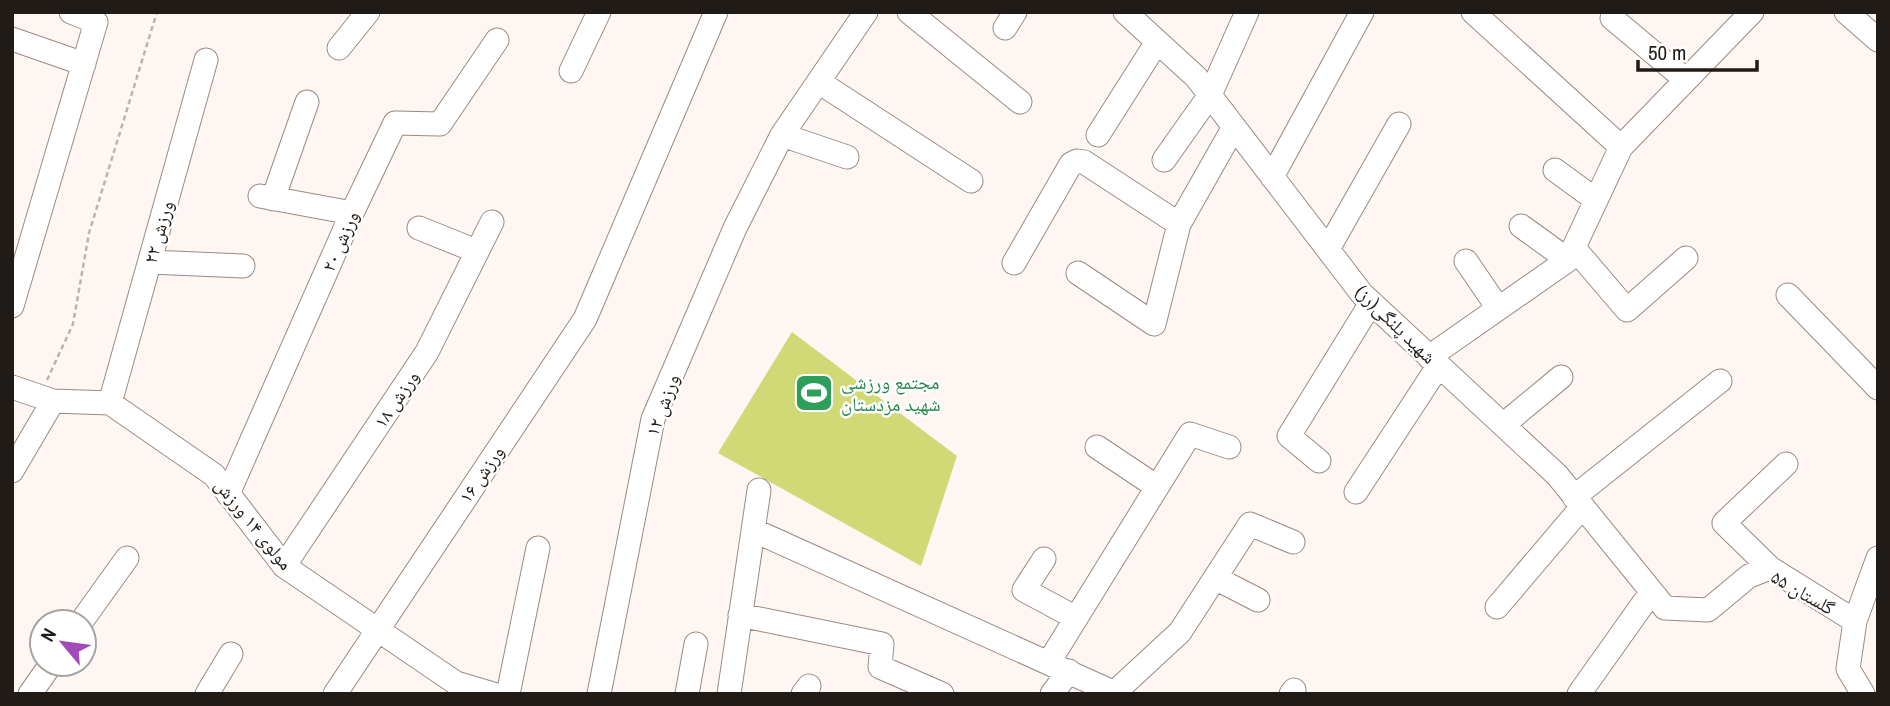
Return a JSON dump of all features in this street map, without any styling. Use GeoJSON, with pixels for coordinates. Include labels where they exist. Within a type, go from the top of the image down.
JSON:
{"type":"FeatureCollection","features":[{"type":"Feature","properties":{"kind":"street"},"geometry":{"type":"LineString","coordinates":[[12,306],[96,22],[71,12]]}},
{"type":"Feature","properties":{"kind":"street"},"geometry":{"type":"LineString","coordinates":[[339,48],[368,12]]}},
{"type":"Feature","properties":{"kind":"street"},"geometry":{"type":"LineString","coordinates":[[571,71],[599,12]]}},
{"type":"Feature","properties":{"kind":"street","name":"ورزش ۱۶"},"geometry":{"type":"LineString","coordinates":[[335,694],[585,319],[716,12]]}},
{"type":"Feature","properties":{"kind":"street","name":"ورزش ۱۲"},"geometry":{"type":"LineString","coordinates":[[599,694],[653,419],[735,228],[782,135],[866,12]]}},
{"type":"Feature","properties":{"kind":"street"},"geometry":{"type":"LineString","coordinates":[[909,12],[1020,102]]}},
{"type":"Feature","properties":{"kind":"street","name":"شهید پلنگی(رز)"},"geometry":{"type":"LineString","coordinates":[[1125,12],[1196,77],[1371,303],[1557,475],[1650,594]]}},
{"type":"Feature","properties":{"kind":"street"},"geometry":{"type":"LineString","coordinates":[[1164,160],[1210,95],[1247,12]]}},
{"type":"Feature","properties":{"kind":"street"},"geometry":{"type":"LineString","coordinates":[[1272,177],[1362,12]]}},
{"type":"Feature","properties":{"kind":"street"},"geometry":{"type":"LineString","coordinates":[[1356,492],[1434,361],[1498,308],[1571,254],[1621,147],[1752,12]]}},
{"type":"Feature","properties":{"kind":"street"},"geometry":{"type":"LineString","coordinates":[[1846,12],[1878,40]]}},
{"type":"Feature","properties":{"kind":"street"},"geometry":{"type":"LineString","coordinates":[[1480,14],[1621,147]]}},
{"type":"Feature","properties":{"kind":"street"},"geometry":{"type":"LineString","coordinates":[[1612,18],[1686,80]]}},
{"type":"Feature","properties":{"kind":"street"},"geometry":{"type":"LineString","coordinates":[[12,39],[84,64]]}},
{"type":"Feature","properties":{"kind":"street","name":"ورزش ۲۰"},"geometry":{"type":"LineString","coordinates":[[228,494],[395,123],[440,124],[497,40]]}},
{"type":"Feature","properties":{"kind":"street"},"geometry":{"type":"LineString","coordinates":[[1098,135],[1157,42]]}},
{"type":"Feature","properties":{"kind":"street","name":"ورزش ۲۲"},"geometry":{"type":"LineString","coordinates":[[110,403],[206,60]]}},
{"type":"Feature","properties":{"kind":"street"},"geometry":{"type":"LineString","coordinates":[[819,82],[971,181]]}},
{"type":"Feature","properties":{"kind":"street"},"geometry":{"type":"LineString","coordinates":[[307,102],[267,197],[352,214]]}},
{"type":"Feature","properties":{"kind":"street"},"geometry":{"type":"LineString","coordinates":[[1328,249],[1399,124]]}},
{"type":"Feature","properties":{"kind":"street"},"geometry":{"type":"LineString","coordinates":[[1078,273],[1154,324],[1179,224],[1234,127]]}},
{"type":"Feature","properties":{"kind":"street"},"geometry":{"type":"LineString","coordinates":[[782,135],[847,157]]}},
{"type":"Feature","properties":{"kind":"street"},"geometry":{"type":"LineString","coordinates":[[1014,263],[1071,164],[1077,161],[1084,162],[1179,224]]}},
{"type":"Feature","properties":{"kind":"street"},"geometry":{"type":"LineString","coordinates":[[1555,170],[1596,200]]}},
{"type":"Feature","properties":{"kind":"street","name":"ورزش ۱۸"},"geometry":{"type":"LineString","coordinates":[[284,566],[427,352],[492,222]]}},
{"type":"Feature","properties":{"kind":"street"},"geometry":{"type":"LineString","coordinates":[[1521,226],[1571,254],[1627,310],[1686,258]]}},
{"type":"Feature","properties":{"kind":"street"},"geometry":{"type":"LineString","coordinates":[[419,228],[476,251]]}},
{"type":"Feature","properties":{"kind":"street"},"geometry":{"type":"LineString","coordinates":[[1466,261],[1498,308]]}},
{"type":"Feature","properties":{"kind":"street"},"geometry":{"type":"LineString","coordinates":[[150,262],[243,265]]}},
{"type":"Feature","properties":{"kind":"street"},"geometry":{"type":"LineString","coordinates":[[1788,295],[1878,388]]}},
{"type":"Feature","properties":{"kind":"street"},"geometry":{"type":"LineString","coordinates":[[1319,461],[1289,436],[1371,303]]}},
{"type":"Feature","properties":{"kind":"street"},"geometry":{"type":"LineString","coordinates":[[1503,425],[1561,377]]}},
{"type":"Feature","properties":{"kind":"street"},"geometry":{"type":"LineString","coordinates":[[1497,607],[1578,502],[1720,381]]}},
{"type":"Feature","properties":{"kind":"street"},"geometry":{"type":"LineString","coordinates":[[12,387],[47,398],[110,403]]}},
{"type":"Feature","properties":{"kind":"street"},"geometry":{"type":"LineString","coordinates":[[12,471],[47,398]]}},
{"type":"Feature","properties":{"kind":"street","name":"مولوی ۱۴ ورزش"},"geometry":{"type":"LineString","coordinates":[[110,403],[214,475],[284,566],[456,683],[493,694]]}},
{"type":"Feature","properties":{"kind":"street"},"geometry":{"type":"LineString","coordinates":[[1052,694],[1076,618],[1190,434],[1229,447]]}},
{"type":"Feature","properties":{"kind":"street"},"geometry":{"type":"LineString","coordinates":[[1097,447],[1157,487]]}},
{"type":"Feature","properties":{"kind":"street"},"geometry":{"type":"LineString","coordinates":[[1770,568],[1724,523],[1786,464]]}},
{"type":"Feature","properties":{"kind":"street"},"geometry":{"type":"LineString","coordinates":[[736,692],[740,615],[759,490]]}},
{"type":"Feature","properties":{"kind":"street"},"geometry":{"type":"LineString","coordinates":[[753,530],[1115,693],[1180,632],[1250,524],[1293,542]]}},
{"type":"Feature","properties":{"kind":"street"},"geometry":{"type":"LineString","coordinates":[[508,694],[538,548]]}},
{"type":"Feature","properties":{"kind":"street"},"geometry":{"type":"LineString","coordinates":[[91,608],[127,558]]}},
{"type":"Feature","properties":{"kind":"street"},"geometry":{"type":"LineString","coordinates":[[1855,621],[1878,558]]}},
{"type":"Feature","properties":{"kind":"street"},"geometry":{"type":"LineString","coordinates":[[1044,559],[1024,590],[1076,618]]}},
{"type":"Feature","properties":{"kind":"street","name":"گلستان ۵۵"},"geometry":{"type":"LineString","coordinates":[[1650,594],[1665,608],[1708,610],[1749,576],[1770,568],[1855,621],[1848,669],[1863,694]]}},
{"type":"Feature","properties":{"kind":"street"},"geometry":{"type":"LineString","coordinates":[[1215,578],[1258,600]]}},
{"type":"Feature","properties":{"kind":"street"},"geometry":{"type":"LineString","coordinates":[[1579,694],[1650,594]]}},
{"type":"Feature","properties":{"kind":"street"},"geometry":{"type":"LineString","coordinates":[[740,615],[882,644],[880,667],[942,694]]}},
{"type":"Feature","properties":{"kind":"street"},"geometry":{"type":"LineString","coordinates":[[687,694],[696,644]]}},
{"type":"Feature","properties":{"kind":"street"},"geometry":{"type":"LineString","coordinates":[[207,694],[231,654]]}},
{"type":"Feature","properties":{"kind":"street"},"geometry":{"type":"LineString","coordinates":[[30,694],[41,678]]}},
{"type":"Feature","properties":{"kind":"path"},"geometry":{"type":"LineString","coordinates":[[47,398],[73,324],[89,233],[157,12]]}},
{"type":"Feature","properties":{"kind":"green space","name":"مجتمع ورزشی شهید مزدستان"},"geometry":{"type":"Polygon","coordinates":[[[792,332],[957,456],[921,566],[718,453],[792,332]]]}},
{"type":"Feature","properties":{"kind":"place","name":"مجتمع ورزشی شهید مزدستان"},"geometry":{"type":"Point","coordinates":[814,393]}}]}
